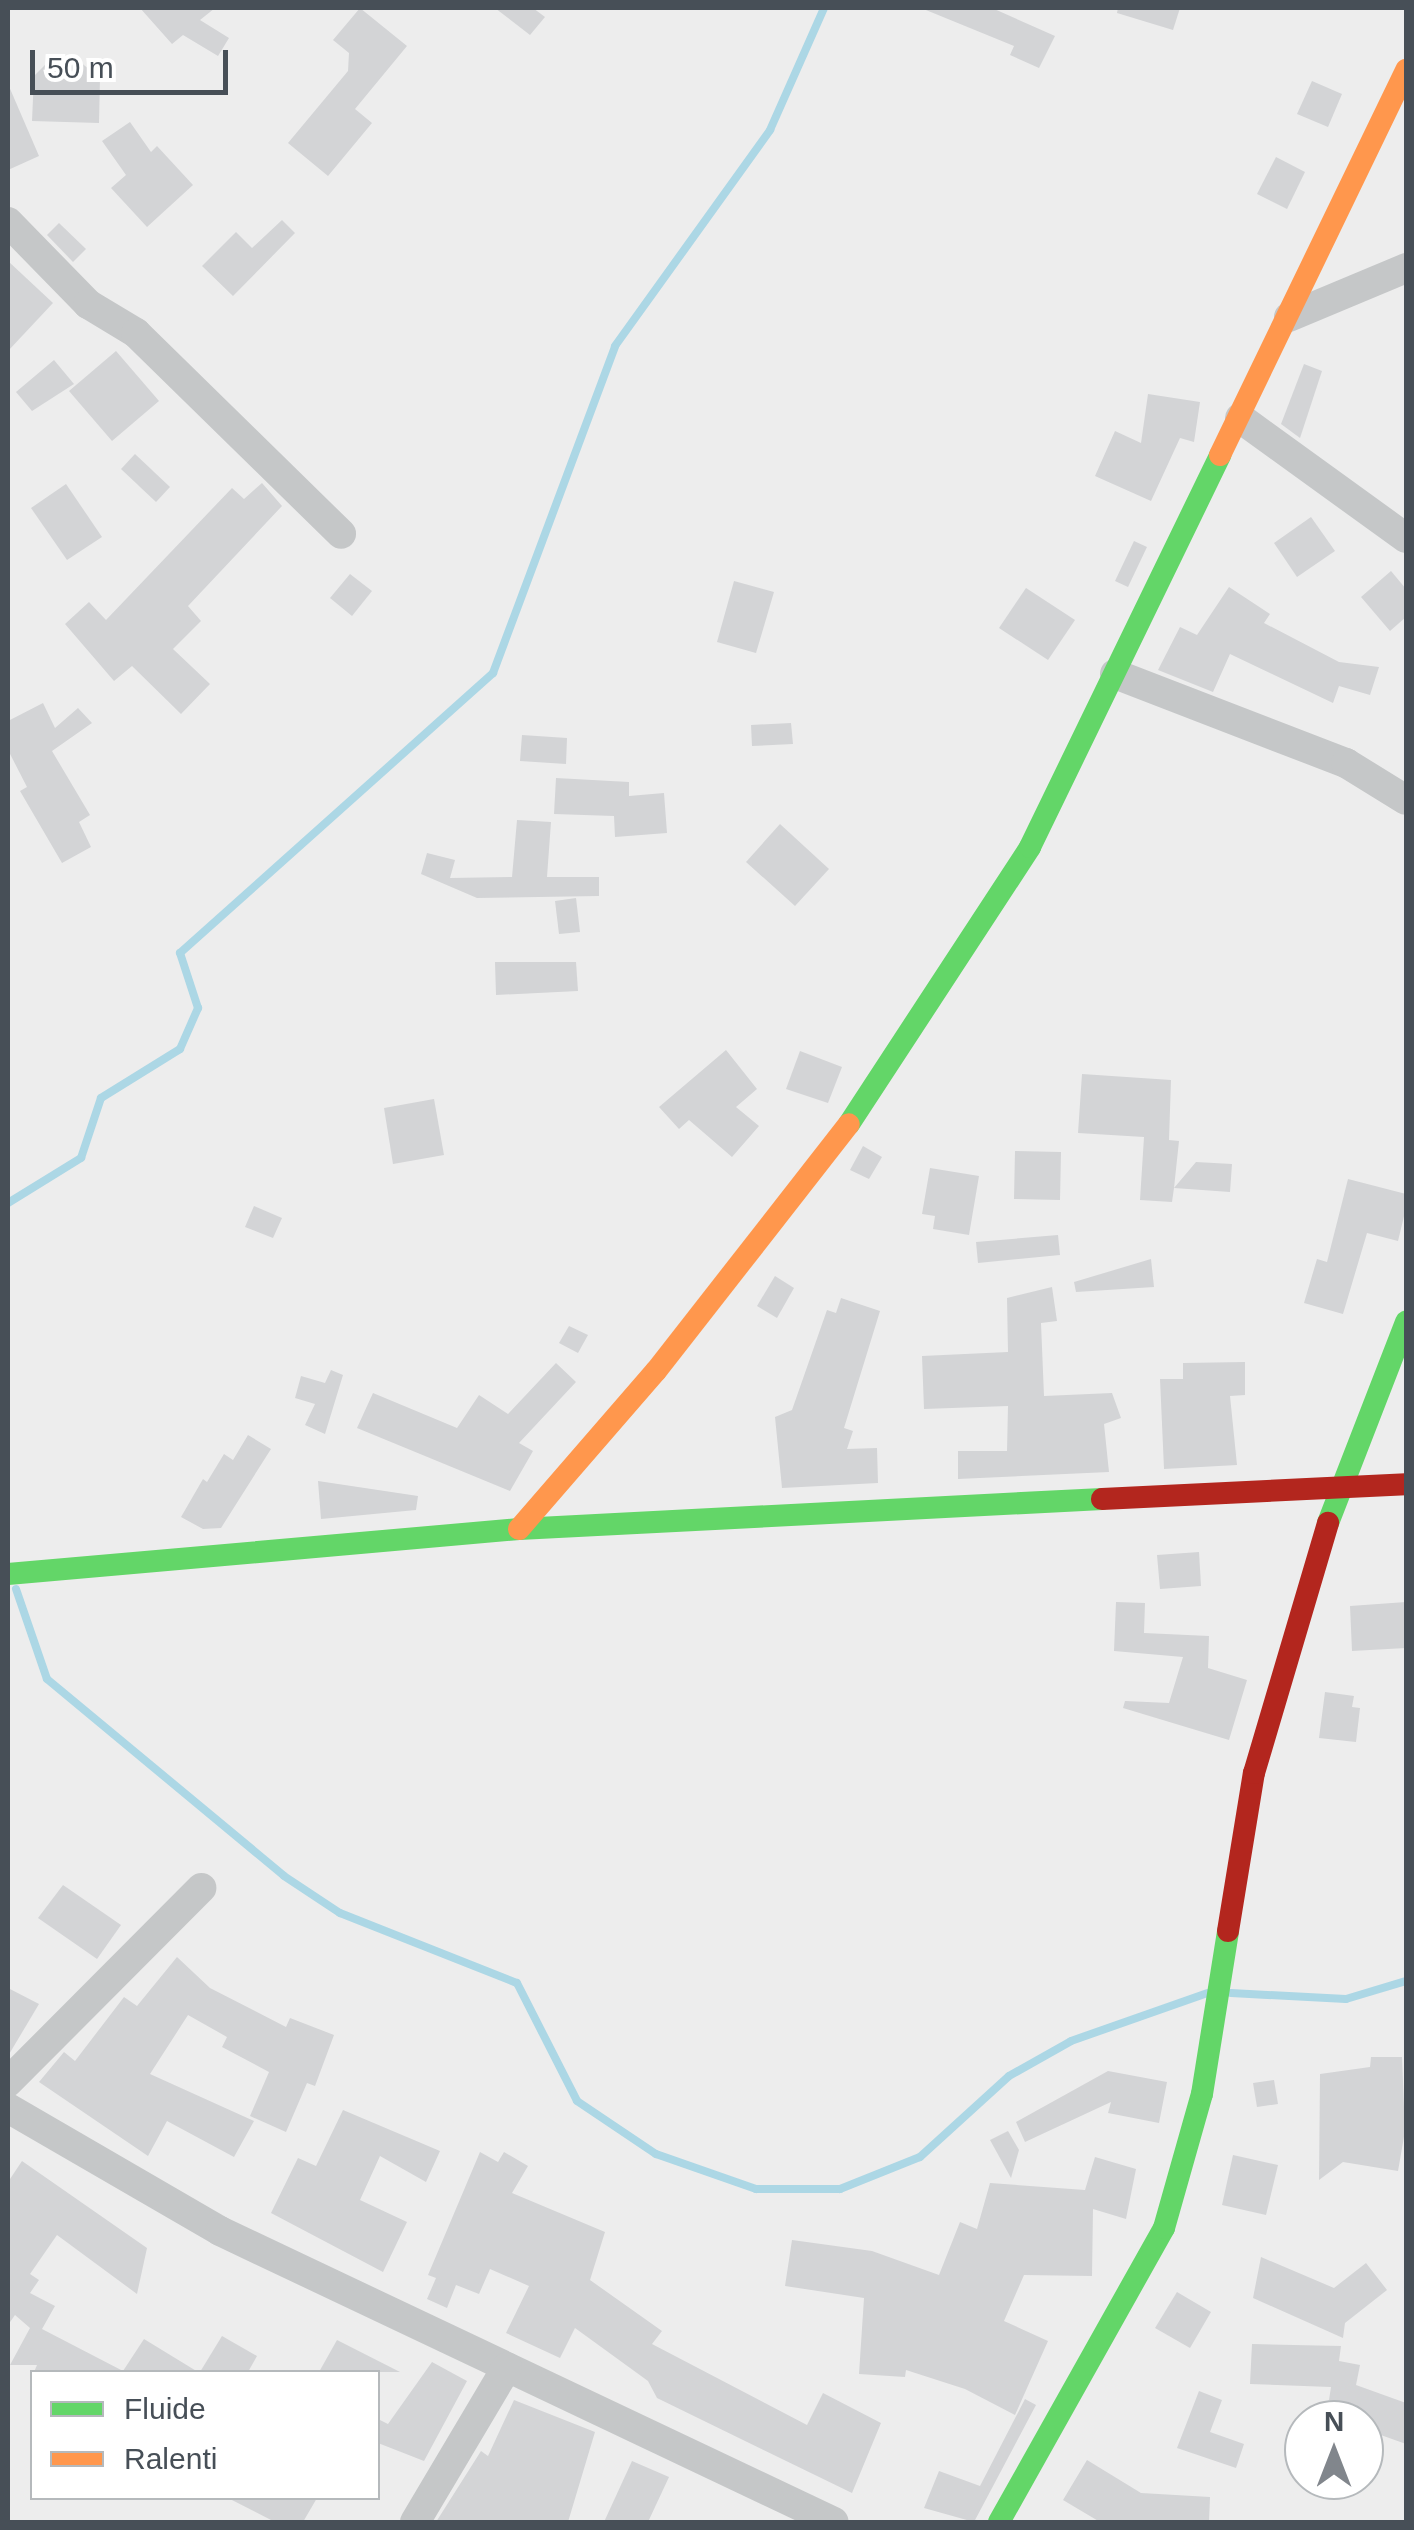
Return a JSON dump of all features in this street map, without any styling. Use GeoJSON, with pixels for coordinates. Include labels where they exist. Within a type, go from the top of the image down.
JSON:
{"type":"FeatureCollection","features":[{"type":"Feature","properties":{"kind":"street"},"geometry":{"type":"LineString","coordinates":[[519,1529],[656,1371],[852,1120],[1030,846],[1406,70]]}},
{"type":"Feature","properties":{"kind":"street"},"geometry":{"type":"LineString","coordinates":[[8,222],[88,304],[136,333],[340,534]]}},
{"type":"Feature","properties":{"kind":"street"},"geometry":{"type":"LineString","coordinates":[[1289,316],[1406,268]]}},
{"type":"Feature","properties":{"kind":"street"},"geometry":{"type":"LineString","coordinates":[[1240,418],[1406,538]]}},
{"type":"Feature","properties":{"kind":"street"},"geometry":{"type":"LineString","coordinates":[[1115,674],[1346,763],[1406,800]]}},
{"type":"Feature","properties":{"kind":"street"},"geometry":{"type":"LineString","coordinates":[[999,2522],[1164,2228],[1202,2094],[1254,1773],[1338,1488],[1406,1322]]}},
{"type":"Feature","properties":{"kind":"street"},"geometry":{"type":"LineString","coordinates":[[16,1574],[519,1529],[1406,1484]]}},
{"type":"Feature","properties":{"kind":"street"},"geometry":{"type":"LineString","coordinates":[[8,2082],[200,1888]]}},
{"type":"Feature","properties":{"kind":"street"},"geometry":{"type":"LineString","coordinates":[[8,2108],[220,2231],[834,2522]]}},
{"type":"Feature","properties":{"kind":"street"},"geometry":{"type":"LineString","coordinates":[[415,2522],[508,2367]]}},
{"type":"Feature","properties":{"kind":"building"},"geometry":{"type":"Polygon","coordinates":[[[140,8],[215,8],[200,20],[229,38],[218,56],[183,35],[172,44],[140,8]]]}},
{"type":"Feature","properties":{"kind":"building"},"geometry":{"type":"Polygon","coordinates":[[[360,8],[407,46],[355,109],[372,123],[328,176],[288,143],[348,71],[349,53],[333,40],[360,8]]]}},
{"type":"Feature","properties":{"kind":"building"},"geometry":{"type":"Polygon","coordinates":[[[495,8],[533,8],[545,17],[530,35],[495,8]]]}},
{"type":"Feature","properties":{"kind":"building"},"geometry":{"type":"Polygon","coordinates":[[[921,8],[992,8],[1055,36],[1039,68],[1010,55],[1014,46],[921,8]]]}},
{"type":"Feature","properties":{"kind":"building"},"geometry":{"type":"Polygon","coordinates":[[[1118,8],[1180,8],[1173,30],[1117,13],[1118,8]]]}},
{"type":"Feature","properties":{"kind":"building"},"geometry":{"type":"Polygon","coordinates":[[[74,57],[100,78],[99,123],[32,121],[34,76],[51,59],[74,57]]]}},
{"type":"Feature","properties":{"kind":"building"},"geometry":{"type":"Polygon","coordinates":[[[1312,81],[1342,94],[1328,127],[1297,114],[1312,81]]]}},
{"type":"Feature","properties":{"kind":"building"},"geometry":{"type":"Polygon","coordinates":[[[8,84],[39,156],[8,170],[8,84]]]}},
{"type":"Feature","properties":{"kind":"building"},"geometry":{"type":"Polygon","coordinates":[[[130,122],[151,152],[157,146],[193,185],[147,227],[111,188],[126,175],[102,141],[130,122]]]}},
{"type":"Feature","properties":{"kind":"building"},"geometry":{"type":"Polygon","coordinates":[[[1276,157],[1305,172],[1287,209],[1257,194],[1276,157]]]}},
{"type":"Feature","properties":{"kind":"building"},"geometry":{"type":"Polygon","coordinates":[[[282,220],[295,233],[233,296],[202,266],[236,232],[252,248],[282,220]]]}},
{"type":"Feature","properties":{"kind":"building"},"geometry":{"type":"Polygon","coordinates":[[[59,223],[86,249],[73,262],[47,235],[59,223]]]}},
{"type":"Feature","properties":{"kind":"building"},"geometry":{"type":"Polygon","coordinates":[[[8,261],[53,303],[8,351],[8,261]]]}},
{"type":"Feature","properties":{"kind":"building"},"geometry":{"type":"Polygon","coordinates":[[[116,351],[159,401],[112,441],[69,391],[116,351]]]}},
{"type":"Feature","properties":{"kind":"building"},"geometry":{"type":"Polygon","coordinates":[[[54,360],[74,384],[32,411],[16,392],[54,360]]]}},
{"type":"Feature","properties":{"kind":"building"},"geometry":{"type":"Polygon","coordinates":[[[1304,364],[1322,371],[1300,438],[1281,424],[1304,364]]]}},
{"type":"Feature","properties":{"kind":"building"},"geometry":{"type":"Polygon","coordinates":[[[1148,394],[1200,402],[1194,442],[1180,438],[1151,501],[1095,476],[1115,431],[1141,443],[1148,394]]]}},
{"type":"Feature","properties":{"kind":"building"},"geometry":{"type":"Polygon","coordinates":[[[135,454],[170,487],[156,502],[121,469],[135,454]]]}},
{"type":"Feature","properties":{"kind":"building"},"geometry":{"type":"Polygon","coordinates":[[[262,483],[282,506],[188,606],[201,621],[173,649],[210,684],[181,714],[132,666],[114,681],[65,624],[89,602],[106,620],[232,488],[244,499],[262,483]]]}},
{"type":"Feature","properties":{"kind":"building"},"geometry":{"type":"Polygon","coordinates":[[[66,484],[102,537],[67,560],[31,508],[66,484]]]}},
{"type":"Feature","properties":{"kind":"building"},"geometry":{"type":"Polygon","coordinates":[[[1311,517],[1335,551],[1297,577],[1274,543],[1311,517]]]}},
{"type":"Feature","properties":{"kind":"building"},"geometry":{"type":"Polygon","coordinates":[[[1134,541],[1147,547],[1128,587],[1115,581],[1134,541]]]}},
{"type":"Feature","properties":{"kind":"building"},"geometry":{"type":"Polygon","coordinates":[[[1391,571],[1406,589],[1406,617],[1390,631],[1361,597],[1391,571]]]}},
{"type":"Feature","properties":{"kind":"building"},"geometry":{"type":"Polygon","coordinates":[[[350,574],[372,591],[352,616],[330,598],[350,574]]]}},
{"type":"Feature","properties":{"kind":"building"},"geometry":{"type":"Polygon","coordinates":[[[734,581],[774,592],[756,653],[717,642],[734,581]]]}},
{"type":"Feature","properties":{"kind":"building"},"geometry":{"type":"Polygon","coordinates":[[[1229,587],[1270,614],[1264,623],[1339,662],[1379,667],[1370,695],[1339,686],[1333,703],[1230,654],[1213,692],[1158,670],[1180,627],[1197,635],[1229,587]]]}},
{"type":"Feature","properties":{"kind":"building"},"geometry":{"type":"Polygon","coordinates":[[[1026,588],[1075,620],[1048,660],[999,628],[1026,588]]]}},
{"type":"Feature","properties":{"kind":"building"},"geometry":{"type":"Polygon","coordinates":[[[43,703],[55,728],[78,708],[92,723],[52,751],[90,815],[79,822],[91,847],[62,863],[20,791],[27,787],[8,750],[8,721],[43,703]]]}},
{"type":"Feature","properties":{"kind":"building"},"geometry":{"type":"Polygon","coordinates":[[[791,723],[793,744],[752,746],[751,725],[791,723]]]}},
{"type":"Feature","properties":{"kind":"building"},"geometry":{"type":"Polygon","coordinates":[[[522,735],[567,738],[566,764],[520,761],[522,735]]]}},
{"type":"Feature","properties":{"kind":"building"},"geometry":{"type":"Polygon","coordinates":[[[556,778],[629,782],[629,796],[664,793],[667,833],[615,837],[614,816],[554,814],[556,778]]]}},
{"type":"Feature","properties":{"kind":"building"},"geometry":{"type":"Polygon","coordinates":[[[517,820],[551,822],[547,877],[599,877],[599,896],[477,898],[421,874],[427,853],[455,860],[450,878],[512,877],[517,820]]]}},
{"type":"Feature","properties":{"kind":"building"},"geometry":{"type":"Polygon","coordinates":[[[780,824],[829,869],[795,906],[746,862],[780,824]]]}},
{"type":"Feature","properties":{"kind":"building"},"geometry":{"type":"Polygon","coordinates":[[[576,898],[580,932],[559,934],[555,901],[576,898]]]}},
{"type":"Feature","properties":{"kind":"building"},"geometry":{"type":"Polygon","coordinates":[[[495,962],[576,962],[578,991],[496,995],[495,962]]]}},
{"type":"Feature","properties":{"kind":"building"},"geometry":{"type":"Polygon","coordinates":[[[726,1050],[757,1089],[736,1107],[759,1126],[732,1157],[689,1120],[679,1129],[659,1107],[726,1050]]]}},
{"type":"Feature","properties":{"kind":"building"},"geometry":{"type":"Polygon","coordinates":[[[800,1051],[842,1067],[828,1103],[786,1089],[800,1051]]]}},
{"type":"Feature","properties":{"kind":"building"},"geometry":{"type":"Polygon","coordinates":[[[1082,1074],[1171,1080],[1169,1140],[1179,1141],[1172,1202],[1140,1200],[1144,1137],[1078,1133],[1082,1074]]]}},
{"type":"Feature","properties":{"kind":"building"},"geometry":{"type":"Polygon","coordinates":[[[434,1099],[444,1155],[393,1164],[384,1108],[434,1099]]]}},
{"type":"Feature","properties":{"kind":"building"},"geometry":{"type":"Polygon","coordinates":[[[863,1146],[882,1157],[869,1179],[850,1170],[863,1146]]]}},
{"type":"Feature","properties":{"kind":"building"},"geometry":{"type":"Polygon","coordinates":[[[1015,1151],[1061,1152],[1060,1200],[1014,1199],[1015,1151]]]}},
{"type":"Feature","properties":{"kind":"building"},"geometry":{"type":"Polygon","coordinates":[[[1196,1162],[1232,1164],[1230,1192],[1174,1188],[1196,1162]]]}},
{"type":"Feature","properties":{"kind":"building"},"geometry":{"type":"Polygon","coordinates":[[[930,1168],[979,1176],[969,1235],[933,1229],[935,1216],[922,1214],[930,1168]]]}},
{"type":"Feature","properties":{"kind":"building"},"geometry":{"type":"Polygon","coordinates":[[[1348,1179],[1406,1194],[1406,1208],[1398,1241],[1367,1233],[1343,1314],[1304,1303],[1317,1259],[1327,1262],[1348,1179]]]}},
{"type":"Feature","properties":{"kind":"building"},"geometry":{"type":"Polygon","coordinates":[[[254,1206],[282,1218],[273,1238],[245,1227],[254,1206]]]}},
{"type":"Feature","properties":{"kind":"building"},"geometry":{"type":"Polygon","coordinates":[[[1058,1235],[1060,1255],[978,1263],[976,1242],[1058,1235]]]}},
{"type":"Feature","properties":{"kind":"building"},"geometry":{"type":"Polygon","coordinates":[[[1151,1259],[1154,1287],[1076,1292],[1074,1282],[1151,1259]]]}},
{"type":"Feature","properties":{"kind":"building"},"geometry":{"type":"Polygon","coordinates":[[[775,1276],[794,1288],[777,1318],[757,1306],[775,1276]]]}},
{"type":"Feature","properties":{"kind":"building"},"geometry":{"type":"Polygon","coordinates":[[[1052,1287],[1057,1321],[1041,1323],[1044,1396],[1112,1393],[1121,1418],[1104,1424],[1109,1472],[958,1479],[958,1451],[1007,1451],[1008,1406],[924,1409],[922,1356],[1008,1352],[1007,1298],[1052,1287]]]}},
{"type":"Feature","properties":{"kind":"building"},"geometry":{"type":"Polygon","coordinates":[[[841,1298],[880,1311],[844,1428],[853,1431],[847,1449],[877,1448],[878,1483],[782,1488],[775,1417],[792,1410],[827,1310],[836,1313],[841,1298]]]}},
{"type":"Feature","properties":{"kind":"building"},"geometry":{"type":"Polygon","coordinates":[[[569,1326],[588,1335],[578,1353],[559,1343],[569,1326]]]}},
{"type":"Feature","properties":{"kind":"building"},"geometry":{"type":"Polygon","coordinates":[[[1245,1362],[1245,1395],[1230,1396],[1237,1465],[1164,1469],[1160,1379],[1183,1379],[1183,1363],[1245,1362]]]}},
{"type":"Feature","properties":{"kind":"building"},"geometry":{"type":"Polygon","coordinates":[[[556,1363],[576,1382],[519,1443],[533,1451],[510,1491],[357,1428],[373,1393],[457,1428],[479,1395],[508,1414],[556,1363]]]}},
{"type":"Feature","properties":{"kind":"building"},"geometry":{"type":"Polygon","coordinates":[[[331,1370],[343,1375],[325,1434],[305,1425],[315,1404],[295,1398],[301,1376],[325,1383],[331,1370]]]}},
{"type":"Feature","properties":{"kind":"building"},"geometry":{"type":"Polygon","coordinates":[[[248,1435],[271,1449],[221,1528],[203,1529],[181,1517],[203,1479],[207,1482],[224,1454],[233,1460],[248,1435]]]}},
{"type":"Feature","properties":{"kind":"building"},"geometry":{"type":"Polygon","coordinates":[[[318,1481],[418,1496],[416,1510],[321,1519],[318,1481]]]}},
{"type":"Feature","properties":{"kind":"building"},"geometry":{"type":"Polygon","coordinates":[[[1199,1552],[1201,1586],[1160,1589],[1157,1555],[1199,1552]]]}},
{"type":"Feature","properties":{"kind":"building"},"geometry":{"type":"Polygon","coordinates":[[[1116,1602],[1145,1603],[1144,1633],[1209,1636],[1208,1668],[1247,1680],[1229,1740],[1123,1708],[1125,1701],[1169,1703],[1183,1657],[1114,1651],[1116,1602]]]}},
{"type":"Feature","properties":{"kind":"building"},"geometry":{"type":"Polygon","coordinates":[[[1406,1602],[1406,1648],[1352,1651],[1350,1606],[1406,1602]]]}},
{"type":"Feature","properties":{"kind":"building"},"geometry":{"type":"Polygon","coordinates":[[[1325,1692],[1354,1696],[1352,1707],[1360,1708],[1356,1742],[1319,1738],[1325,1692]]]}},
{"type":"Feature","properties":{"kind":"building"},"geometry":{"type":"Polygon","coordinates":[[[63,1885],[121,1925],[97,1959],[38,1918],[63,1885]]]}},
{"type":"Feature","properties":{"kind":"building"},"geometry":{"type":"Polygon","coordinates":[[[177,1957],[210,1988],[286,2027],[290,2018],[334,2035],[315,2086],[307,2083],[286,2132],[250,2116],[269,2072],[222,2047],[227,2037],[188,2015],[150,2074],[254,2121],[234,2157],[167,2121],[148,2156],[39,2082],[64,2052],[75,2061],[124,1997],[137,2006],[177,1957]]]}},
{"type":"Feature","properties":{"kind":"building"},"geometry":{"type":"Polygon","coordinates":[[[8,1988],[39,2004],[8,2056],[8,1988]]]}},
{"type":"Feature","properties":{"kind":"building"},"geometry":{"type":"Polygon","coordinates":[[[1371,2057],[1402,2057],[1405,2131],[1398,2171],[1343,2162],[1319,2180],[1320,2074],[1370,2067],[1371,2057]]]}},
{"type":"Feature","properties":{"kind":"building"},"geometry":{"type":"Polygon","coordinates":[[[1108,2071],[1167,2082],[1159,2123],[1108,2113],[1111,2102],[1025,2142],[1016,2122],[1108,2071]]]}},
{"type":"Feature","properties":{"kind":"building"},"geometry":{"type":"Polygon","coordinates":[[[1274,2080],[1278,2104],[1257,2107],[1253,2083],[1274,2080]]]}},
{"type":"Feature","properties":{"kind":"building"},"geometry":{"type":"Polygon","coordinates":[[[343,2110],[440,2151],[426,2182],[380,2156],[360,2200],[407,2222],[383,2272],[271,2213],[298,2158],[316,2166],[343,2110]]]}},
{"type":"Feature","properties":{"kind":"building"},"geometry":{"type":"Polygon","coordinates":[[[1008,2131],[1019,2150],[1011,2178],[990,2140],[1008,2131]]]}},
{"type":"Feature","properties":{"kind":"building"},"geometry":{"type":"Polygon","coordinates":[[[480,2152],[498,2162],[504,2152],[528,2166],[512,2193],[605,2232],[590,2280],[662,2331],[652,2344],[807,2425],[823,2393],[881,2423],[852,2493],[657,2398],[648,2381],[575,2328],[560,2358],[506,2333],[529,2286],[490,2269],[479,2294],[456,2285],[447,2308],[427,2299],[436,2278],[428,2275],[480,2152]]]}},
{"type":"Feature","properties":{"kind":"building"},"geometry":{"type":"Polygon","coordinates":[[[1233,2155],[1278,2165],[1266,2215],[1222,2205],[1233,2155]]]}},
{"type":"Feature","properties":{"kind":"building"},"geometry":{"type":"Polygon","coordinates":[[[1095,2157],[1136,2169],[1126,2219],[1093,2209],[1092,2276],[1024,2275],[1004,2321],[1048,2341],[1015,2415],[965,2389],[906,2370],[905,2377],[859,2374],[864,2298],[785,2286],[792,2240],[872,2251],[939,2275],[960,2222],[977,2229],[990,2183],[1085,2190],[1095,2157]]]}},
{"type":"Feature","properties":{"kind":"building"},"geometry":{"type":"Polygon","coordinates":[[[22,2161],[147,2248],[137,2294],[57,2235],[30,2274],[39,2280],[30,2293],[55,2306],[42,2329],[121,2370],[35,2370],[37,2365],[10,2365],[30,2328],[15,2315],[8,2325],[8,2182],[22,2161]]]}},
{"type":"Feature","properties":{"kind":"building"},"geometry":{"type":"Polygon","coordinates":[[[1261,2257],[1334,2288],[1366,2263],[1387,2290],[1345,2323],[1343,2338],[1253,2298],[1261,2257]]]}},
{"type":"Feature","properties":{"kind":"building"},"geometry":{"type":"Polygon","coordinates":[[[1177,2292],[1211,2312],[1190,2348],[1155,2328],[1177,2292]]]}},
{"type":"Feature","properties":{"kind":"building"},"geometry":{"type":"Polygon","coordinates":[[[222,2336],[257,2356],[249,2370],[201,2370],[222,2336]]]}},
{"type":"Feature","properties":{"kind":"building"},"geometry":{"type":"Polygon","coordinates":[[[144,2339],[195,2370],[124,2370],[144,2339]]]}},
{"type":"Feature","properties":{"kind":"building"},"geometry":{"type":"Polygon","coordinates":[[[337,2340],[400,2372],[380,2370],[320,2370],[337,2340]]]}},
{"type":"Feature","properties":{"kind":"building"},"geometry":{"type":"Polygon","coordinates":[[[1252,2344],[1341,2346],[1339,2361],[1360,2365],[1356,2385],[1406,2403],[1406,2444],[1384,2436],[1384,2400],[1329,2400],[1331,2387],[1250,2384],[1252,2344]]]}},
{"type":"Feature","properties":{"kind":"building"},"geometry":{"type":"Polygon","coordinates":[[[432,2362],[467,2381],[424,2461],[380,2444],[380,2420],[388,2424],[432,2362]]]}},
{"type":"Feature","properties":{"kind":"building"},"geometry":{"type":"Polygon","coordinates":[[[1199,2391],[1222,2400],[1210,2432],[1244,2444],[1236,2468],[1177,2448],[1199,2391]]]}},
{"type":"Feature","properties":{"kind":"building"},"geometry":{"type":"Polygon","coordinates":[[[1025,2399],[1036,2405],[974,2522],[924,2508],[939,2471],[980,2486],[1025,2399]]]}},
{"type":"Feature","properties":{"kind":"building"},"geometry":{"type":"Polygon","coordinates":[[[514,2400],[595,2432],[568,2522],[436,2522],[481,2451],[488,2456],[514,2400]]]}},
{"type":"Feature","properties":{"kind":"building"},"geometry":{"type":"Polygon","coordinates":[[[1087,2460],[1141,2493],[1210,2497],[1209,2522],[1100,2522],[1063,2500],[1087,2460]]]}},
{"type":"Feature","properties":{"kind":"building"},"geometry":{"type":"Polygon","coordinates":[[[632,2461],[669,2477],[648,2522],[604,2522],[632,2461]]]}},
{"type":"Feature","properties":{"kind":"building"},"geometry":{"type":"Polygon","coordinates":[[[232,2500],[316,2500],[303,2522],[275,2522],[232,2500]]]}},
{"type":"Feature","properties":{"kind":"waterway"},"geometry":{"type":"LineString","coordinates":[[8,1203],[81,1158],[101,1098],[180,1049],[198,1008],[180,953],[493,673],[615,346],[770,130],[824,8]]}},
{"type":"Feature","properties":{"kind":"waterway"},"geometry":{"type":"LineString","coordinates":[[16,1589],[47,1679],[284,1876],[340,1913],[517,1983],[577,2101],[656,2154],[756,2189],[840,2189],[920,2157],[1009,2076],[1071,2041],[1207,1993]]}},
{"type":"Feature","properties":{"kind":"waterway"},"geometry":{"type":"LineString","coordinates":[[1231,1993],[1346,1999],[1406,1981]]}},
{"type":"Feature","properties":{"kind":"traffic: fast"},"geometry":{"type":"LineString","coordinates":[[849,1124],[1030,847],[1220,455]]}},
{"type":"Feature","properties":{"kind":"traffic: fast"},"geometry":{"type":"LineString","coordinates":[[1328,1523],[1406,1322]]}},
{"type":"Feature","properties":{"kind":"traffic: fast"},"geometry":{"type":"LineString","coordinates":[[8,1574],[519,1529],[1102,1499]]}},
{"type":"Feature","properties":{"kind":"traffic: fast"},"geometry":{"type":"LineString","coordinates":[[999,2522],[1164,2228],[1202,2094],[1228,1931]]}},
{"type":"Feature","properties":{"kind":"traffic: slow"},"geometry":{"type":"LineString","coordinates":[[1220,455],[1406,70]]}},
{"type":"Feature","properties":{"kind":"traffic: slow"},"geometry":{"type":"LineString","coordinates":[[519,1529],[656,1371],[849,1124]]}},
{"type":"Feature","properties":{"kind":"traffic: jam"},"geometry":{"type":"LineString","coordinates":[[1102,1499],[1406,1484]]}},
{"type":"Feature","properties":{"kind":"traffic: jam"},"geometry":{"type":"LineString","coordinates":[[1228,1931],[1254,1773],[1328,1523]]}}]}
